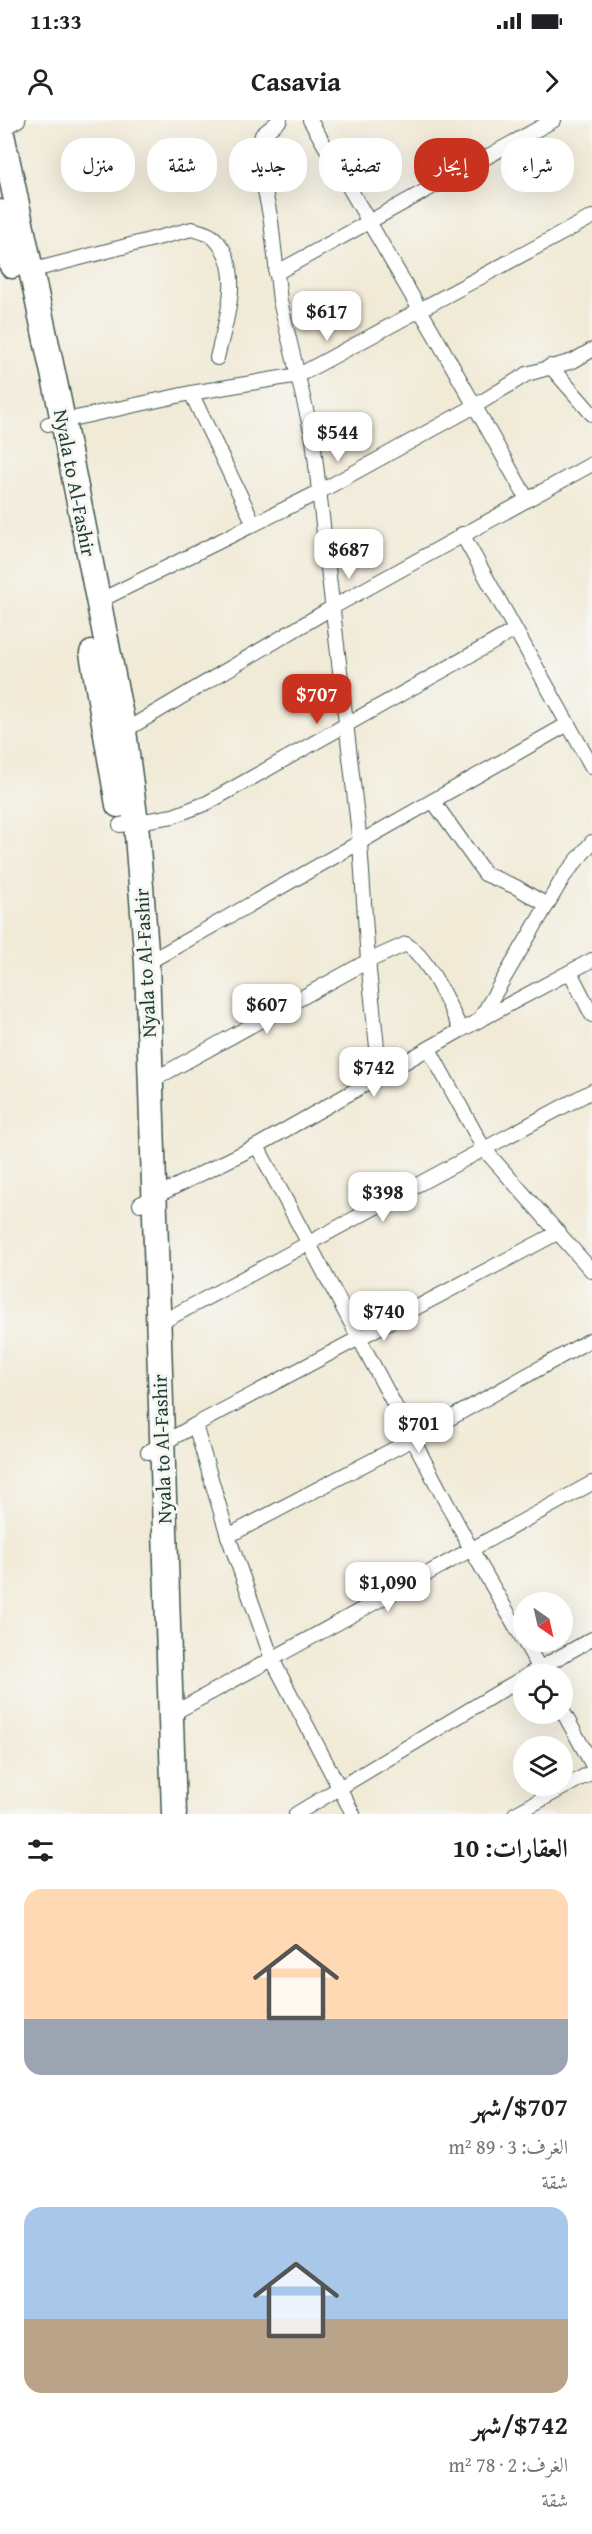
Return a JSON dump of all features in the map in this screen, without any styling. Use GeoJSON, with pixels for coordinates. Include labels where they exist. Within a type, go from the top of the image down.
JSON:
{"type":"FeatureCollection","features":[{"type":"Feature","properties":{"kind":"highway","name":"Nyala to Al-Fashir"},"geometry":{"type":"LineString","coordinates":[[5,126],[22,273],[55,422],[99,601],[124,731],[131,965],[147,1201],[159,1324],[151,1352]]}},
{"type":"Feature","properties":{"kind":"highway","name":"Nyala to Al-Fashir"},"geometry":{"type":"LineString","coordinates":[[0,212],[22,273]]}},
{"type":"Feature","properties":{"kind":"highway","name":"Nyala to Al-Fashir"},"geometry":{"type":"LineString","coordinates":[[55,422],[93,654],[128,824],[147,963],[151,1081],[147,1201],[162,1681],[160,1814]]}},
{"type":"Feature","properties":{"kind":"highway","name":"Nyala to Al-Fashir"},"geometry":{"type":"LineString","coordinates":[[162,1681],[170,1715],[174,1814]]}},
{"type":"Feature","properties":{"kind":"street"},"geometry":{"type":"LineString","coordinates":[[280,120],[262,135],[257,151],[271,221],[280,301],[313,439],[360,843],[368,961],[380,1076]]}},
{"type":"Feature","properties":{"kind":"street"},"geometry":{"type":"LineString","coordinates":[[310,120],[526,499]]}},
{"type":"Feature","properties":{"kind":"street"},"geometry":{"type":"LineString","coordinates":[[276,273],[366,221],[554,120]]}},
{"type":"Feature","properties":{"kind":"street"},"geometry":{"type":"LineString","coordinates":[[55,422],[191,393],[299,375],[592,217]]}},
{"type":"Feature","properties":{"kind":"street"},"geometry":{"type":"LineString","coordinates":[[22,273],[192,229],[212,236],[225,252],[232,276],[217,358]]}},
{"type":"Feature","properties":{"kind":"street"},"geometry":{"type":"LineString","coordinates":[[99,601],[319,492],[475,406],[527,374],[573,361],[592,350]]}},
{"type":"Feature","properties":{"kind":"street"},"geometry":{"type":"LineString","coordinates":[[550,366],[592,414]]}},
{"type":"Feature","properties":{"kind":"street"},"geometry":{"type":"LineString","coordinates":[[191,393],[254,524]]}},
{"type":"Feature","properties":{"kind":"street"},"geometry":{"type":"LineString","coordinates":[[124,731],[333,607],[592,464]]}},
{"type":"Feature","properties":{"kind":"street"},"geometry":{"type":"LineString","coordinates":[[462,534],[592,767]]}},
{"type":"Feature","properties":{"kind":"street"},"geometry":{"type":"LineString","coordinates":[[128,824],[172,816],[207,803],[347,727],[515,630]]}},
{"type":"Feature","properties":{"kind":"street"},"geometry":{"type":"LineString","coordinates":[[147,963],[568,724]]}},
{"type":"Feature","properties":{"kind":"street"},"geometry":{"type":"LineString","coordinates":[[433,801],[485,874],[516,887],[547,905]]}},
{"type":"Feature","properties":{"kind":"street"},"geometry":{"type":"LineString","coordinates":[[480,1019],[581,851],[592,842]]}},
{"type":"Feature","properties":{"kind":"street"},"geometry":{"type":"LineString","coordinates":[[151,1081],[368,961],[406,944],[416,950],[461,1030]]}},
{"type":"Feature","properties":{"kind":"street"},"geometry":{"type":"LineString","coordinates":[[147,1201],[257,1146],[480,1019],[592,960]]}},
{"type":"Feature","properties":{"kind":"street"},"geometry":{"type":"LineString","coordinates":[[570,972],[592,1015]]}},
{"type":"Feature","properties":{"kind":"street"},"geometry":{"type":"LineString","coordinates":[[429,1049],[484,1149],[592,1271]]}},
{"type":"Feature","properties":{"kind":"street"},"geometry":{"type":"LineString","coordinates":[[159,1324],[592,1091]]}},
{"type":"Feature","properties":{"kind":"street"},"geometry":{"type":"LineString","coordinates":[[257,1146],[471,1549],[513,1622]]}},
{"type":"Feature","properties":{"kind":"street"},"geometry":{"type":"LineString","coordinates":[[154,1448],[559,1232]]}},
{"type":"Feature","properties":{"kind":"street"},"geometry":{"type":"LineString","coordinates":[[228,1536],[413,1439],[592,1339]]}},
{"type":"Feature","properties":{"kind":"street"},"geometry":{"type":"LineString","coordinates":[[195,1425],[228,1536],[272,1659],[353,1814]]}},
{"type":"Feature","properties":{"kind":"street"},"geometry":{"type":"LineString","coordinates":[[170,1715],[592,1483]]}},
{"type":"Feature","properties":{"kind":"street"},"geometry":{"type":"LineString","coordinates":[[550,1664],[592,1639]]}},
{"type":"Feature","properties":{"kind":"street"},"geometry":{"type":"LineString","coordinates":[[296,1814],[513,1684]]}},
{"type":"Feature","properties":{"kind":"street"},"geometry":{"type":"LineString","coordinates":[[570,1724],[592,1764]]}},
{"type":"Feature","properties":{"kind":"street"},"geometry":{"type":"LineString","coordinates":[[515,1814],[592,1772]]}}]}
